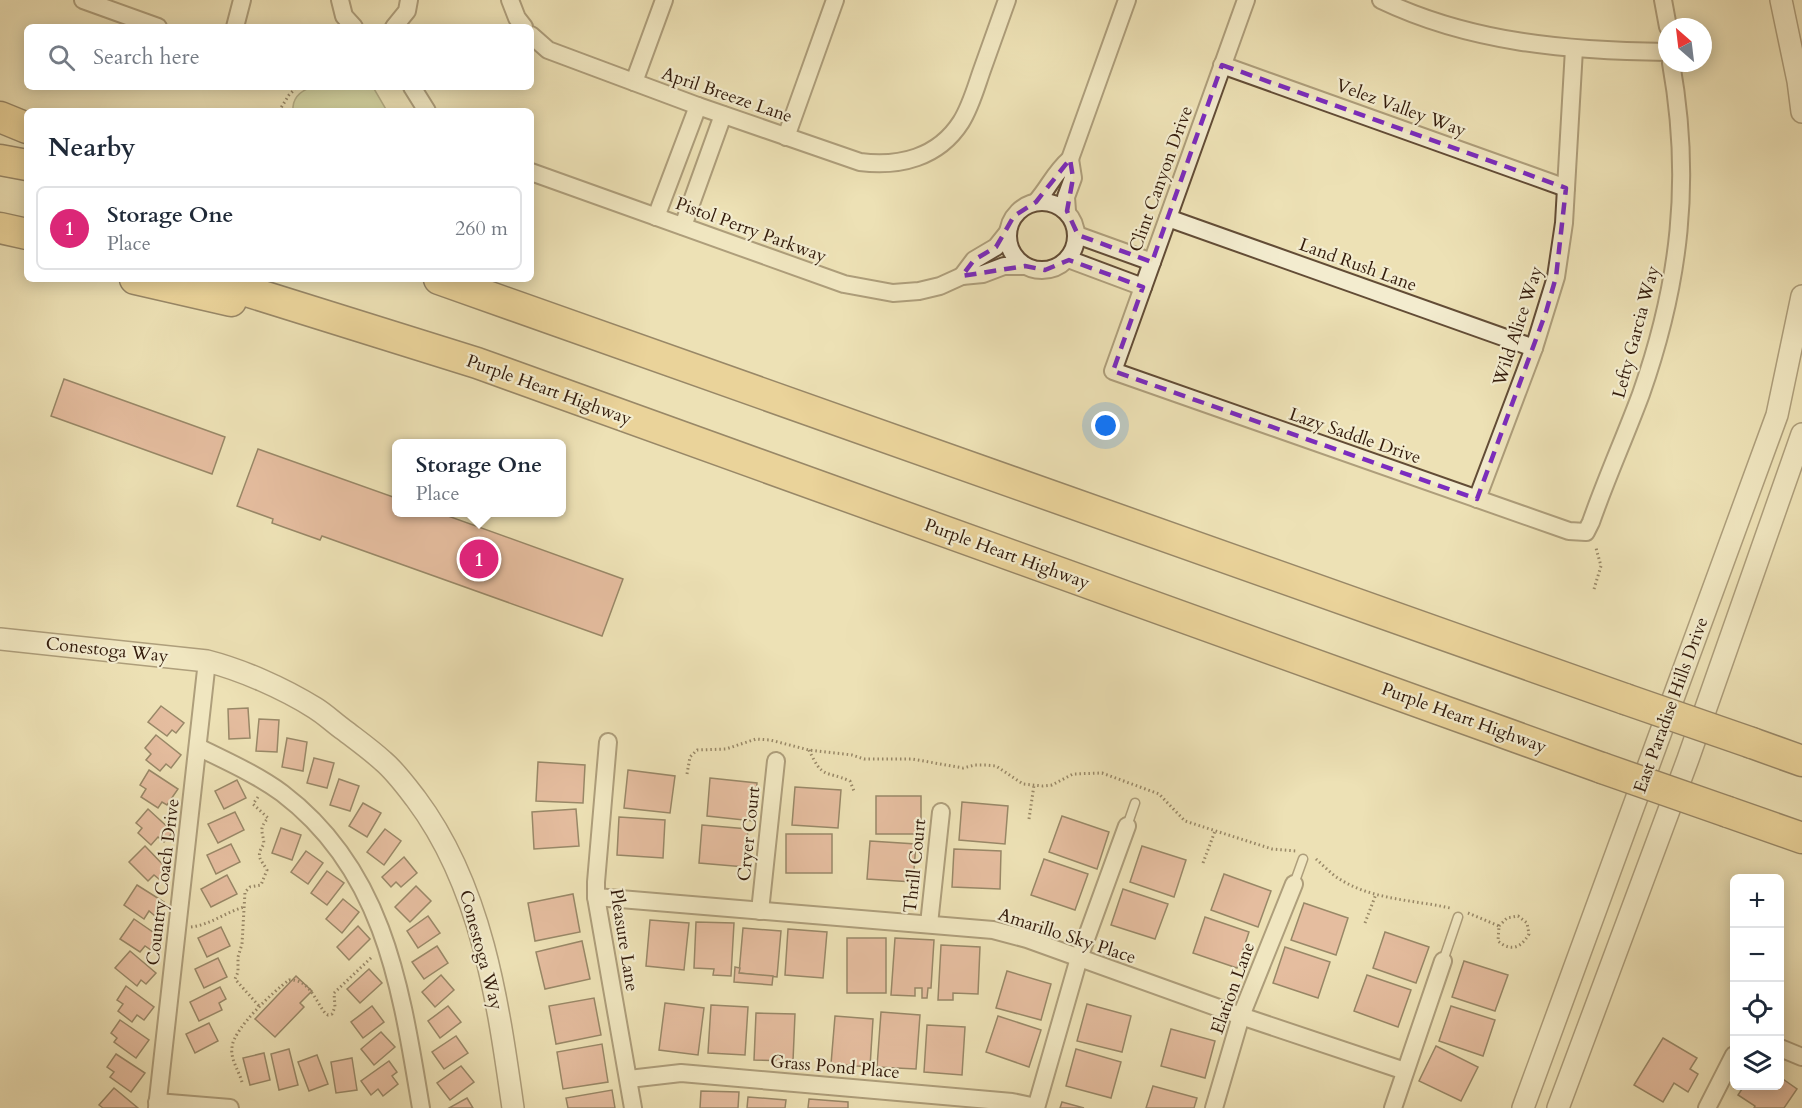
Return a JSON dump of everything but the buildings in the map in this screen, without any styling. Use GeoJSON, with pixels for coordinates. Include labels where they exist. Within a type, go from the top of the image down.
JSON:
{"type":"FeatureCollection","features":[{"type":"Feature","properties":{"kind":"highway"},"geometry":{"type":"LineString","coordinates":[[0,117],[24,127]]}},
{"type":"Feature","properties":{"kind":"highway"},"geometry":{"type":"LineString","coordinates":[[0,160],[24,164]]}},
{"type":"Feature","properties":{"kind":"highway"},"geometry":{"type":"LineString","coordinates":[[0,228],[24,233]]}},
{"type":"Feature","properties":{"kind":"highway"},"geometry":{"type":"LineString","coordinates":[[0,248],[24,253]]}},
{"type":"Feature","properties":{"kind":"highway"},"geometry":{"type":"LineString","coordinates":[[148,282],[477,363]]}},
{"type":"Feature","properties":{"kind":"highway","name":"Purple Heart Highway"},"geometry":{"type":"LineString","coordinates":[[218,282],[477,363],[1802,838]]}},
{"type":"Feature","properties":{"kind":"highway"},"geometry":{"type":"LineString","coordinates":[[448,282],[1802,761]]}},
{"type":"Feature","properties":{"kind":"street"},"geometry":{"type":"LineString","coordinates":[[83,0],[150,24]]}},
{"type":"Feature","properties":{"kind":"street"},"geometry":{"type":"LineString","coordinates":[[236,24],[242,0]]}},
{"type":"Feature","properties":{"kind":"street"},"geometry":{"type":"LineString","coordinates":[[400,24],[407,11],[409,0]]}},
{"type":"Feature","properties":{"kind":"street"},"geometry":{"type":"LineString","coordinates":[[510,0],[521,22]]}},
{"type":"Feature","properties":{"kind":"street"},"geometry":{"type":"LineString","coordinates":[[634,82],[664,0]]}},
{"type":"Feature","properties":{"kind":"street"},"geometry":{"type":"LineString","coordinates":[[786,136],[835,0]]}},
{"type":"Feature","properties":{"kind":"street","name":"April Breeze Lane"},"geometry":{"type":"LineString","coordinates":[[534,38],[548,50],[698,106],[860,162],[879,164],[918,159],[948,138],[961,122],[1007,0]]}},
{"type":"Feature","properties":{"kind":"street"},"geometry":{"type":"LineString","coordinates":[[1067,212],[1066,197],[1073,178],[1070,159],[1127,0]]}},
{"type":"Feature","properties":{"kind":"street","name":"Clint Canyon Drive"},"geometry":{"type":"LineString","coordinates":[[1113,371],[1246,0]]}},
{"type":"Feature","properties":{"kind":"street"},"geometry":{"type":"LineString","coordinates":[[1381,0],[1443,24],[1487,37],[1574,50],[1658,52]]}},
{"type":"Feature","properties":{"kind":"street"},"geometry":{"type":"LineString","coordinates":[[1663,0],[1666,18]]}},
{"type":"Feature","properties":{"kind":"street"},"geometry":{"type":"LineString","coordinates":[[1781,0],[1802,112]]}},
{"type":"Feature","properties":{"kind":"street"},"geometry":{"type":"LineString","coordinates":[[338,1],[344,16],[351,24]]}},
{"type":"Feature","properties":{"kind":"street","name":"Wild Alice Way"},"geometry":{"type":"LineString","coordinates":[[1477,499],[1534,348],[1556,278],[1564,223],[1574,50]]}},
{"type":"Feature","properties":{"kind":"street","name":"Velez Valley Way"},"geometry":{"type":"LineString","coordinates":[[1222,65],[1566,188]]}},
{"type":"Feature","properties":{"kind":"street","name":"Lefty Garcia Way"},"geometry":{"type":"LineString","coordinates":[[1586,532],[1641,393],[1665,310],[1677,254],[1682,151],[1672,72]]}},
{"type":"Feature","properties":{"kind":"street"},"geometry":{"type":"LineString","coordinates":[[415,90],[425,108]]}},
{"type":"Feature","properties":{"kind":"street"},"geometry":{"type":"LineString","coordinates":[[657,217],[698,106]]}},
{"type":"Feature","properties":{"kind":"street"},"geometry":{"type":"LineString","coordinates":[[683,226],[723,115]]}},
{"type":"Feature","properties":{"kind":"street"},"geometry":{"type":"LineString","coordinates":[[1036,202],[1049,188],[1056,171],[1070,159]]}},
{"type":"Feature","properties":{"kind":"street","name":"Pistol Perry Parkway"},"geometry":{"type":"LineString","coordinates":[[534,173],[844,284],[877,291],[893,293],[919,291],[940,286],[962,276],[983,274],[1004,266],[1024,266]]}},
{"type":"Feature","properties":{"kind":"street"},"geometry":{"type":"LineString","coordinates":[[1036,202],[1054,203],[1067,212],[1075,223],[1077,235],[1075,248],[1068,260],[1053,269],[1036,270],[1024,266],[1014,257],[1010,249],[1008,232],[1014,216],[1036,202]]}},
{"type":"Feature","properties":{"kind":"street","name":"Land Rush Lane"},"geometry":{"type":"LineString","coordinates":[[1168,218],[1534,348]]}},
{"type":"Feature","properties":{"kind":"street","name":"Pistol Perry Parkway"},"geometry":{"type":"LineString","coordinates":[[962,276],[974,260],[996,247],[1008,232]]}},
{"type":"Feature","properties":{"kind":"street"},"geometry":{"type":"LineString","coordinates":[[1077,235],[1152,262]]}},
{"type":"Feature","properties":{"kind":"street"},"geometry":{"type":"LineString","coordinates":[[1068,260],[1143,287]]}},
{"type":"Feature","properties":{"kind":"street","name":"East Paradise Hills Drive"},"geometry":{"type":"LineString","coordinates":[[1523,1108],[1777,416],[1802,296]]}},
{"type":"Feature","properties":{"kind":"street","name":"Lazy Saddle Drive"},"geometry":{"type":"LineString","coordinates":[[1113,371],[1569,531],[1586,532]]}},
{"type":"Feature","properties":{"kind":"street","name":"East Paradise Hills Drive"},"geometry":{"type":"LineString","coordinates":[[1558,1108],[1683,770],[1802,434]]}},
{"type":"Feature","properties":{"kind":"street","name":"Conestoga Way"},"geometry":{"type":"LineString","coordinates":[[0,639],[207,661],[238,669],[315,708],[384,761],[430,818],[456,866],[480,932],[506,1056],[513,1108]]}},
{"type":"Feature","properties":{"kind":"street","name":"Country Coach Drive"},"geometry":{"type":"LineString","coordinates":[[157,1105],[207,661]]}},
{"type":"Feature","properties":{"kind":"street","name":"Pleasure Lane"},"geometry":{"type":"LineString","coordinates":[[608,742],[596,897],[633,1108]]}},
{"type":"Feature","properties":{"kind":"street"},"geometry":{"type":"LineString","coordinates":[[198,747],[260,779],[291,801],[330,838],[357,877],[373,906],[387,946],[407,1031],[421,1108]]}},
{"type":"Feature","properties":{"kind":"street","name":"Cryer Court"},"geometry":{"type":"LineString","coordinates":[[760,911],[776,761]]}},
{"type":"Feature","properties":{"kind":"street","name":"Thrill Court"},"geometry":{"type":"LineString","coordinates":[[928,924],[941,812]]}},
{"type":"Feature","properties":{"kind":"street"},"geometry":{"type":"LineString","coordinates":[[1036,1107],[1079,958],[1127,826]]}},
{"type":"Feature","properties":{"kind":"street","name":"Elation Lane"},"geometry":{"type":"LineString","coordinates":[[1214,1108],[1241,1016],[1294,884]]}},
{"type":"Feature","properties":{"kind":"street","name":"Amarillo Sky Place"},"geometry":{"type":"LineString","coordinates":[[596,897],[993,930],[1027,939],[1241,1016],[1405,1071]]}},
{"type":"Feature","properties":{"kind":"street"},"geometry":{"type":"LineString","coordinates":[[1393,1108],[1443,961]]}},
{"type":"Feature","properties":{"kind":"street"},"geometry":{"type":"LineString","coordinates":[[1784,1050],[1802,1057]]}},
{"type":"Feature","properties":{"kind":"street"},"geometry":{"type":"LineString","coordinates":[[1707,1108],[1730,1063]]}},
{"type":"Feature","properties":{"kind":"street","name":"Grass Pond Place"},"geometry":{"type":"LineString","coordinates":[[629,1079],[681,1073],[1012,1102],[1036,1107]]}},
{"type":"Feature","properties":{"kind":"street"},"geometry":{"type":"LineString","coordinates":[[157,1105],[230,1108]]}},
{"type":"Feature","properties":{"kind":"lane"},"geometry":{"type":"LineString","coordinates":[[1127,826],[1135,803]]}},
{"type":"Feature","properties":{"kind":"lane"},"geometry":{"type":"LineString","coordinates":[[1294,884],[1303,859]]}},
{"type":"Feature","properties":{"kind":"lane"},"geometry":{"type":"LineString","coordinates":[[1443,961],[1458,917]]}},
{"type":"Feature","properties":{"kind":"path"},"geometry":{"type":"LineString","coordinates":[[281,108],[294,90]]}},
{"type":"Feature","properties":{"kind":"path"},"geometry":{"type":"LineString","coordinates":[[1594,589],[1601,566],[1596,548]]}},
{"type":"Feature","properties":{"kind":"path"},"geometry":{"type":"LineString","coordinates":[[809,750],[821,771],[850,781],[854,791]]}},
{"type":"Feature","properties":{"kind":"path"},"geometry":{"type":"LineString","coordinates":[[1029,819],[1034,785]]}},
{"type":"Feature","properties":{"kind":"path"},"geometry":{"type":"LineString","coordinates":[[260,1006],[235,979],[242,944],[246,889],[261,885],[267,870],[259,857],[259,851],[264,844],[262,825],[268,818],[253,804],[261,793]]}},
{"type":"Feature","properties":{"kind":"path"},"geometry":{"type":"LineString","coordinates":[[1203,863],[1215,831]]}},
{"type":"Feature","properties":{"kind":"path"},"geometry":{"type":"LineString","coordinates":[[1365,923],[1376,894]]}},
{"type":"Feature","properties":{"kind":"path"},"geometry":{"type":"LineString","coordinates":[[190,927],[244,907]]}},
{"type":"Feature","properties":{"kind":"path"},"geometry":{"type":"LineString","coordinates":[[242,1082],[232,1055],[232,1042],[260,1006],[278,988],[289,980],[300,981],[311,991],[325,1013],[332,1014],[335,1007],[334,993],[377,952]]}},
{"type":"Feature","properties":{"kind":"highlighted area"},"geometry":{"type":"Polygon","coordinates":[[[1222,65],[1566,188],[1556,277],[1546,312],[1477,499],[1113,371],[1143,287],[1069,260],[1045,270],[1025,266],[962,276],[974,260],[996,247],[1014,216],[1036,202],[1070,159],[1073,178],[1067,211],[1078,235],[1152,262],[1222,65]]]}},
{"type":"Feature","properties":{"kind":"green space"},"geometry":{"type":"Polygon","coordinates":[[[375,90],[385,108],[293,108],[294,102],[304,91],[375,90]]]}},
{"type":"Feature","properties":{"kind":"place","name":"Storage One"},"geometry":{"type":"Point","coordinates":[479,559]}}]}
